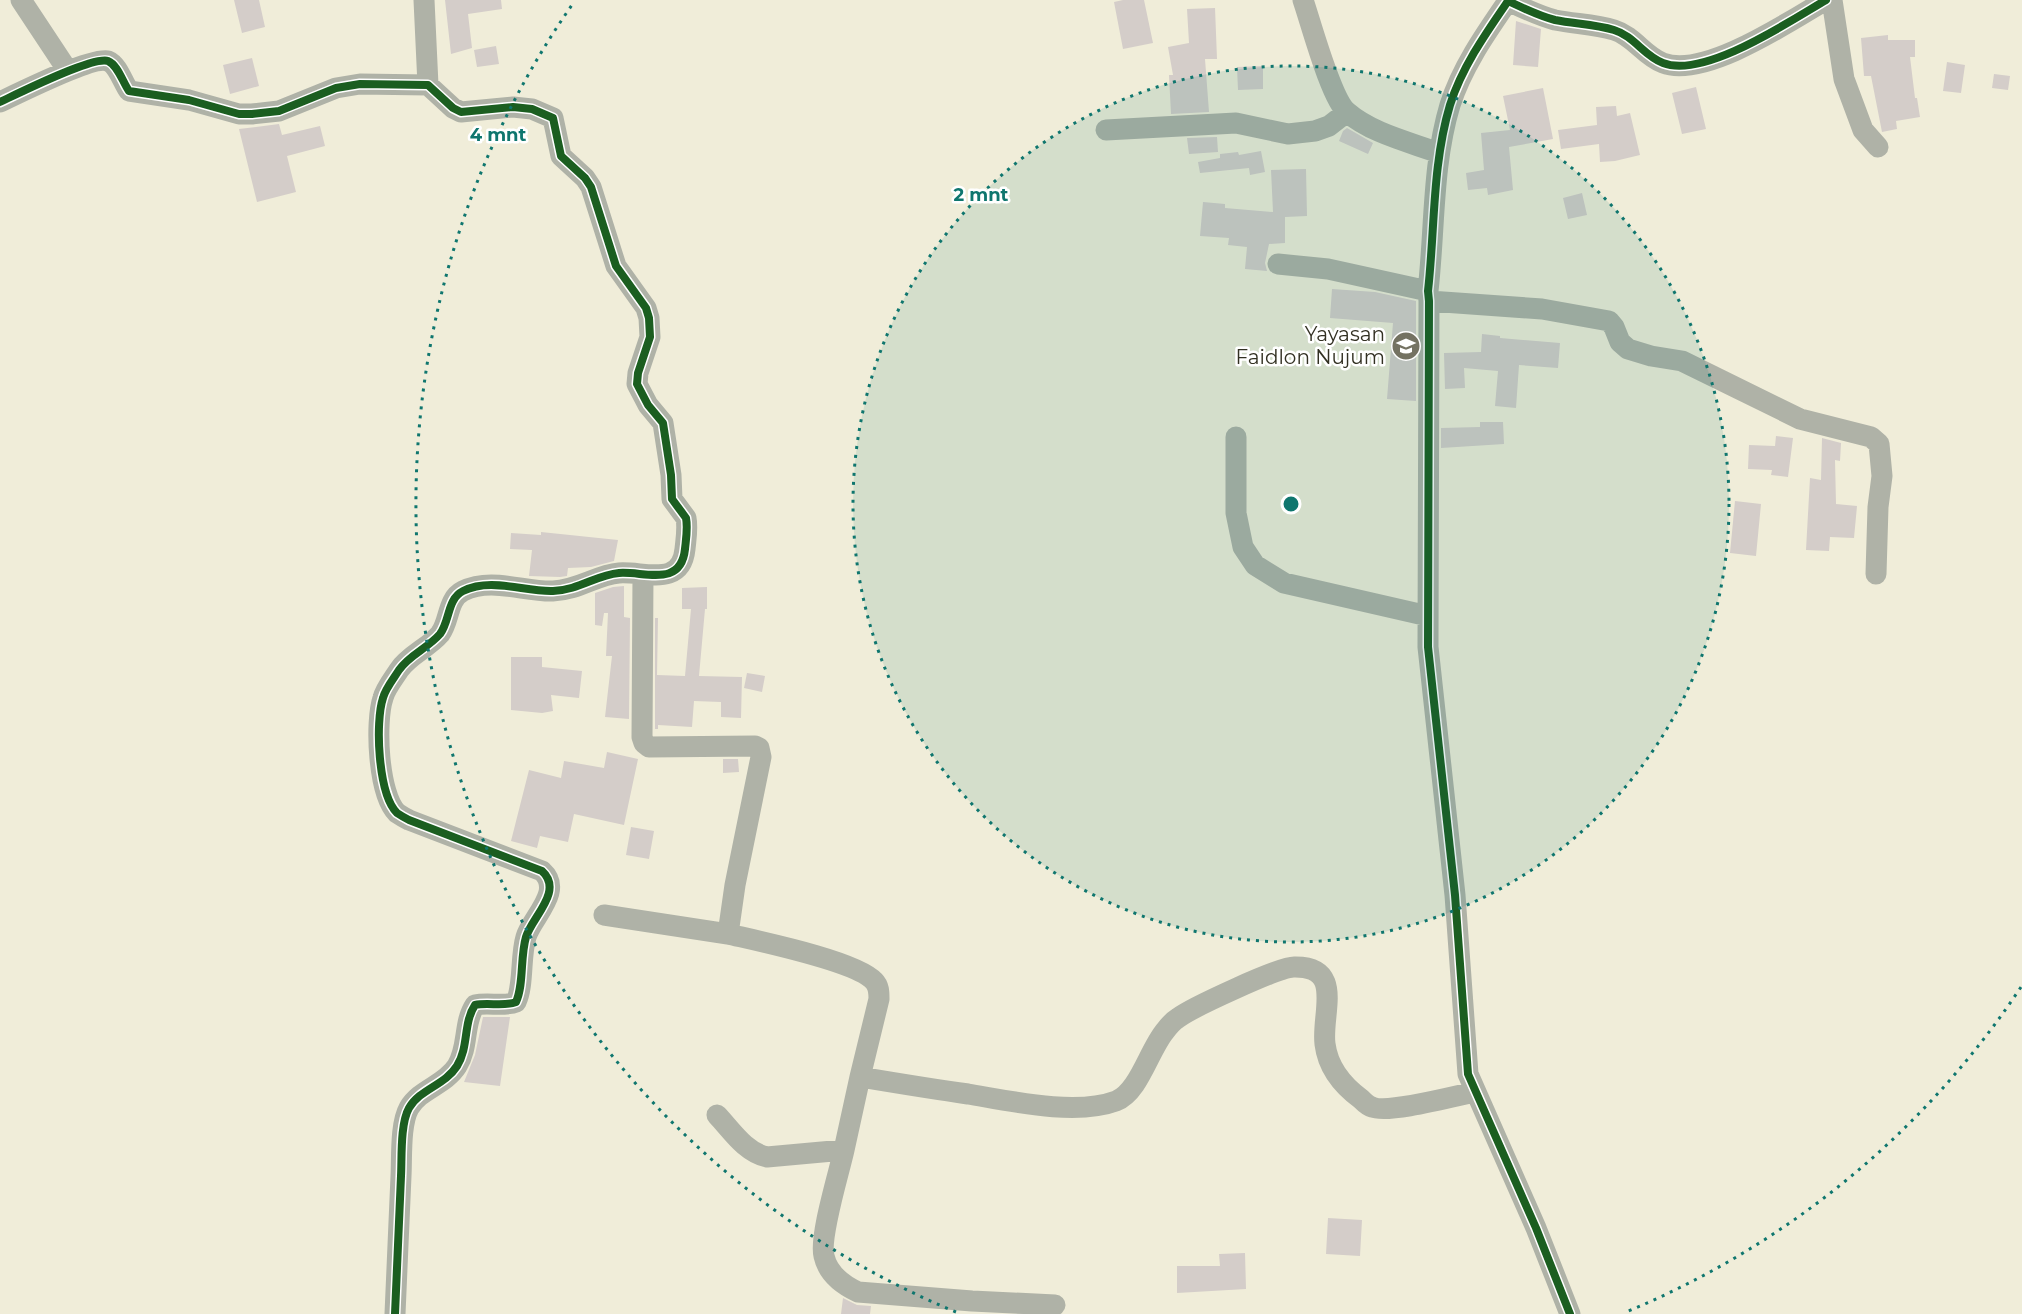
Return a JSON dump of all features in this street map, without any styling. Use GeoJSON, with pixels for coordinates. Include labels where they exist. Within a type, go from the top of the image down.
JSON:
{"type":"FeatureCollection","features":[{"type":"Feature","properties":{"kind":"street"},"geometry":{"type":"LineString","coordinates":[[21,0],[68,71]]}},
{"type":"Feature","properties":{"kind":"street"},"geometry":{"type":"LineString","coordinates":[[424,0],[428,86]]}},
{"type":"Feature","properties":{"kind":"street"},"geometry":{"type":"LineString","coordinates":[[1303,0],[1335,96],[1347,112],[1391,136],[1439,153]]}},
{"type":"Feature","properties":{"kind":"street"},"geometry":{"type":"LineString","coordinates":[[1570,1314],[1536,1228],[1468,1074],[1455,895],[1428,647],[1429,296],[1439,153],[1451,104],[1460,84],[1478,46],[1509,1],[1555,20],[1626,33],[1661,63],[1677,67],[1702,63],[1758,41],[1826,0]]}},
{"type":"Feature","properties":{"kind":"street"},"geometry":{"type":"LineString","coordinates":[[1832,0],[1844,79],[1863,130],[1878,147]]}},
{"type":"Feature","properties":{"kind":"street"},"geometry":{"type":"LineString","coordinates":[[0,102],[68,71],[107,61],[114,66],[129,91],[189,100],[239,114],[279,111],[336,88],[360,84],[428,86],[453,108],[461,112],[513,107],[532,109],[553,118],[561,156],[585,178],[591,187],[616,266],[646,308],[651,329],[650,338],[637,384],[664,428],[671,474],[672,499],[685,514],[687,527],[681,566],[666,574],[611,574],[568,589],[551,591],[497,585],[476,587],[462,592],[454,599],[446,624],[440,634],[400,668],[383,697],[377,740],[389,800],[397,812],[409,820],[542,871],[547,876],[550,886],[549,897],[535,917],[526,937],[516,1002],[475,1005],[470,1012],[465,1046],[456,1067],[446,1079],[418,1098],[409,1108],[405,1119],[395,1314]]}},
{"type":"Feature","properties":{"kind":"street"},"geometry":{"type":"LineString","coordinates":[[1106,130],[1236,123],[1288,134],[1315,131],[1329,126],[1347,112]]}},
{"type":"Feature","properties":{"kind":"street"},"geometry":{"type":"LineString","coordinates":[[1278,264],[1328,270],[1429,296],[1542,309],[1609,321],[1620,342],[1628,349],[1651,356],[1682,361],[1800,419],[1871,437],[1879,444],[1882,476],[1878,507],[1876,574]]}},
{"type":"Feature","properties":{"kind":"street"},"geometry":{"type":"LineString","coordinates":[[1236,437],[1236,513],[1243,547],[1255,566],[1284,583],[1428,616]]}},
{"type":"Feature","properties":{"kind":"street"},"geometry":{"type":"LineString","coordinates":[[643,575],[642,737],[644,743],[649,747],[755,746],[761,753],[735,885],[728,934]]}},
{"type":"Feature","properties":{"kind":"street"},"geometry":{"type":"LineString","coordinates":[[604,915],[728,934],[841,964],[874,981],[878,987],[879,999],[860,1077],[849,1138],[844,1150],[823,1242],[824,1257],[833,1274],[842,1284],[858,1292],[1055,1305]]}},
{"type":"Feature","properties":{"kind":"street"},"geometry":{"type":"LineString","coordinates":[[860,1077],[1016,1102],[1096,1107],[1119,1100],[1135,1084],[1151,1051],[1164,1031],[1177,1018],[1250,983],[1291,967],[1307,968],[1316,972],[1325,981],[1328,990],[1325,1044],[1333,1071],[1346,1088],[1372,1108],[1391,1108],[1475,1092]]}},
{"type":"Feature","properties":{"kind":"street"},"geometry":{"type":"LineString","coordinates":[[717,1115],[750,1152],[758,1155],[767,1157],[844,1150]]}},
{"type":"Feature","properties":{"kind":"building"},"geometry":{"type":"Polygon","coordinates":[[[234,0],[259,0],[265,27],[242,33],[234,0]]]}},
{"type":"Feature","properties":{"kind":"building"},"geometry":{"type":"Polygon","coordinates":[[[445,0],[501,0],[502,9],[468,14],[472,48],[451,54],[445,0]]]}},
{"type":"Feature","properties":{"kind":"building"},"geometry":{"type":"Polygon","coordinates":[[[1144,0],[1153,43],[1123,49],[1114,2],[1144,0]]]}},
{"type":"Feature","properties":{"kind":"building"},"geometry":{"type":"Polygon","coordinates":[[[1215,8],[1217,59],[1205,59],[1209,112],[1171,114],[1169,75],[1173,75],[1168,47],[1189,43],[1187,9],[1215,8]]]}},
{"type":"Feature","properties":{"kind":"building"},"geometry":{"type":"Polygon","coordinates":[[[1516,21],[1541,29],[1538,67],[1513,65],[1516,21]]]}},
{"type":"Feature","properties":{"kind":"building"},"geometry":{"type":"Polygon","coordinates":[[[1888,35],[1888,40],[1915,40],[1915,57],[1910,57],[1915,98],[1917,98],[1920,117],[1896,121],[1897,129],[1882,132],[1871,76],[1864,76],[1861,38],[1888,35]]]}},
{"type":"Feature","properties":{"kind":"building"},"geometry":{"type":"Polygon","coordinates":[[[496,46],[499,64],[477,67],[474,50],[496,46]]]}},
{"type":"Feature","properties":{"kind":"building"},"geometry":{"type":"Polygon","coordinates":[[[252,58],[259,86],[230,94],[223,65],[252,58]]]}},
{"type":"Feature","properties":{"kind":"building"},"geometry":{"type":"Polygon","coordinates":[[[1947,62],[1965,65],[1961,93],[1943,91],[1947,62]]]}},
{"type":"Feature","properties":{"kind":"building"},"geometry":{"type":"Polygon","coordinates":[[[1263,66],[1263,89],[1238,90],[1237,67],[1263,66]]]}},
{"type":"Feature","properties":{"kind":"building"},"geometry":{"type":"Polygon","coordinates":[[[1994,74],[2010,76],[2008,90],[1992,88],[1994,74]]]}},
{"type":"Feature","properties":{"kind":"building"},"geometry":{"type":"Polygon","coordinates":[[[1696,87],[1706,129],[1682,134],[1672,93],[1696,87]]]}},
{"type":"Feature","properties":{"kind":"building"},"geometry":{"type":"Polygon","coordinates":[[[1543,88],[1553,139],[1509,147],[1513,190],[1488,195],[1487,188],[1468,190],[1466,173],[1484,170],[1481,133],[1510,130],[1503,96],[1543,88]]]}},
{"type":"Feature","properties":{"kind":"building"},"geometry":{"type":"Polygon","coordinates":[[[1616,106],[1617,116],[1630,113],[1640,155],[1600,162],[1599,144],[1561,149],[1558,130],[1597,125],[1596,107],[1616,106]]]}},
{"type":"Feature","properties":{"kind":"building"},"geometry":{"type":"Polygon","coordinates":[[[279,124],[282,135],[320,126],[325,146],[287,156],[296,192],[257,202],[239,129],[279,124]]]}},
{"type":"Feature","properties":{"kind":"building"},"geometry":{"type":"Polygon","coordinates":[[[1347,128],[1373,143],[1368,154],[1339,141],[1343,131],[1347,128]]]}},
{"type":"Feature","properties":{"kind":"building"},"geometry":{"type":"Polygon","coordinates":[[[1217,137],[1218,152],[1189,154],[1187,138],[1217,137]]]}},
{"type":"Feature","properties":{"kind":"building"},"geometry":{"type":"Polygon","coordinates":[[[1261,151],[1265,172],[1250,175],[1249,168],[1200,173],[1198,162],[1220,158],[1220,154],[1238,152],[1239,155],[1261,151]]]}},
{"type":"Feature","properties":{"kind":"building"},"geometry":{"type":"Polygon","coordinates":[[[1306,169],[1307,216],[1285,217],[1285,243],[1269,244],[1265,263],[1267,271],[1245,269],[1247,247],[1228,245],[1229,238],[1200,236],[1203,202],[1225,204],[1225,208],[1273,212],[1271,170],[1306,169]]]}},
{"type":"Feature","properties":{"kind":"building"},"geometry":{"type":"Polygon","coordinates":[[[1582,193],[1587,215],[1568,219],[1563,198],[1582,193]]]}},
{"type":"Feature","properties":{"kind":"building"},"geometry":{"type":"Polygon","coordinates":[[[1332,289],[1375,292],[1416,301],[1416,401],[1387,399],[1393,323],[1330,318],[1332,289]]]}},
{"type":"Feature","properties":{"kind":"building"},"geometry":{"type":"Polygon","coordinates":[[[1482,334],[1500,336],[1500,338],[1560,343],[1558,368],[1519,365],[1516,408],[1495,406],[1498,371],[1464,368],[1465,388],[1445,389],[1444,353],[1481,352],[1482,334]]]}},
{"type":"Feature","properties":{"kind":"building"},"geometry":{"type":"Polygon","coordinates":[[[1480,422],[1503,422],[1504,444],[1441,448],[1441,428],[1480,427],[1480,422]]]}},
{"type":"Feature","properties":{"kind":"building"},"geometry":{"type":"Polygon","coordinates":[[[1776,436],[1793,438],[1788,477],[1771,475],[1772,470],[1748,469],[1749,445],[1775,446],[1776,436]]]}},
{"type":"Feature","properties":{"kind":"building"},"geometry":{"type":"Polygon","coordinates":[[[1822,438],[1841,443],[1840,461],[1835,460],[1836,504],[1857,506],[1854,538],[1830,537],[1829,551],[1806,550],[1810,478],[1821,480],[1822,438]]]}},
{"type":"Feature","properties":{"kind":"building"},"geometry":{"type":"Polygon","coordinates":[[[1735,501],[1761,504],[1756,556],[1730,553],[1735,501]]]}},
{"type":"Feature","properties":{"kind":"building"},"geometry":{"type":"Polygon","coordinates":[[[541,532],[618,540],[614,561],[591,567],[568,568],[567,576],[529,576],[532,550],[510,549],[511,533],[541,535],[541,532]]]}},
{"type":"Feature","properties":{"kind":"building"},"geometry":{"type":"Polygon","coordinates":[[[624,586],[624,617],[630,618],[629,719],[605,717],[612,656],[606,656],[608,613],[604,613],[602,626],[595,625],[595,593],[624,586]]]}},
{"type":"Feature","properties":{"kind":"building"},"geometry":{"type":"Polygon","coordinates":[[[707,587],[707,609],[705,609],[699,676],[742,677],[741,718],[721,717],[721,702],[694,701],[692,727],[658,725],[658,729],[655,729],[655,618],[658,618],[657,675],[685,676],[691,609],[682,609],[682,588],[707,587]]]}},
{"type":"Feature","properties":{"kind":"building"},"geometry":{"type":"Polygon","coordinates":[[[511,657],[542,657],[542,667],[582,671],[579,698],[551,695],[553,711],[542,713],[511,710],[511,657]]]}},
{"type":"Feature","properties":{"kind":"building"},"geometry":{"type":"Polygon","coordinates":[[[747,673],[765,676],[762,692],[744,688],[747,673]]]}},
{"type":"Feature","properties":{"kind":"building"},"geometry":{"type":"Polygon","coordinates":[[[607,752],[638,759],[624,825],[574,814],[568,842],[540,836],[537,848],[511,841],[529,770],[561,778],[564,761],[604,768],[607,752]]]}},
{"type":"Feature","properties":{"kind":"building"},"geometry":{"type":"Polygon","coordinates":[[[723,759],[738,759],[739,772],[723,773],[723,759]]]}},
{"type":"Feature","properties":{"kind":"building"},"geometry":{"type":"Polygon","coordinates":[[[631,827],[654,831],[649,859],[626,855],[631,827]]]}},
{"type":"Feature","properties":{"kind":"building"},"geometry":{"type":"Polygon","coordinates":[[[483,1017],[510,1017],[500,1086],[464,1082],[475,1055],[483,1017]]]}},
{"type":"Feature","properties":{"kind":"building"},"geometry":{"type":"Polygon","coordinates":[[[1328,1218],[1362,1220],[1360,1256],[1326,1254],[1328,1218]]]}},
{"type":"Feature","properties":{"kind":"building"},"geometry":{"type":"Polygon","coordinates":[[[1245,1253],[1246,1289],[1177,1293],[1177,1266],[1220,1266],[1219,1254],[1245,1253]]]}},
{"type":"Feature","properties":{"kind":"building"},"geometry":{"type":"Polygon","coordinates":[[[843,1298],[857,1305],[871,1306],[870,1314],[841,1314],[843,1298]]]}},
{"type":"Feature","properties":{"kind":"cycle path"},"geometry":{"type":"LineString","coordinates":[[1570,1314],[1536,1228],[1468,1074],[1455,895],[1428,647],[1428,291],[1437,174],[1444,128],[1461,77],[1491,25],[1508,1],[1555,20],[1614,30],[1627,37],[1656,60],[1680,66],[1701,63],[1723,56],[1826,0]]}},
{"type":"Feature","properties":{"kind":"cycle path"},"geometry":{"type":"LineString","coordinates":[[0,102],[87,64],[108,61],[117,70],[129,91],[189,100],[239,114],[279,111],[336,88],[360,84],[428,85],[453,108],[461,112],[513,107],[532,109],[553,118],[561,156],[585,178],[591,187],[616,266],[646,308],[650,337],[638,373],[637,384],[648,405],[663,423],[671,475],[672,499],[687,522],[685,549],[677,569],[660,575],[611,574],[553,591],[496,585],[485,585],[463,591],[454,599],[440,634],[403,665],[383,698],[379,723],[382,775],[391,804],[397,813],[409,820],[542,871],[550,887],[544,904],[526,937],[516,1002],[475,1005],[471,1012],[461,1059],[457,1066],[446,1078],[419,1096],[406,1115],[402,1141],[395,1314]]}},
{"type":"Feature","properties":{"kind":"place","name":"Yayasan Faidlon Nujum"},"geometry":{"type":"Point","coordinates":[1406,346]}}]}
